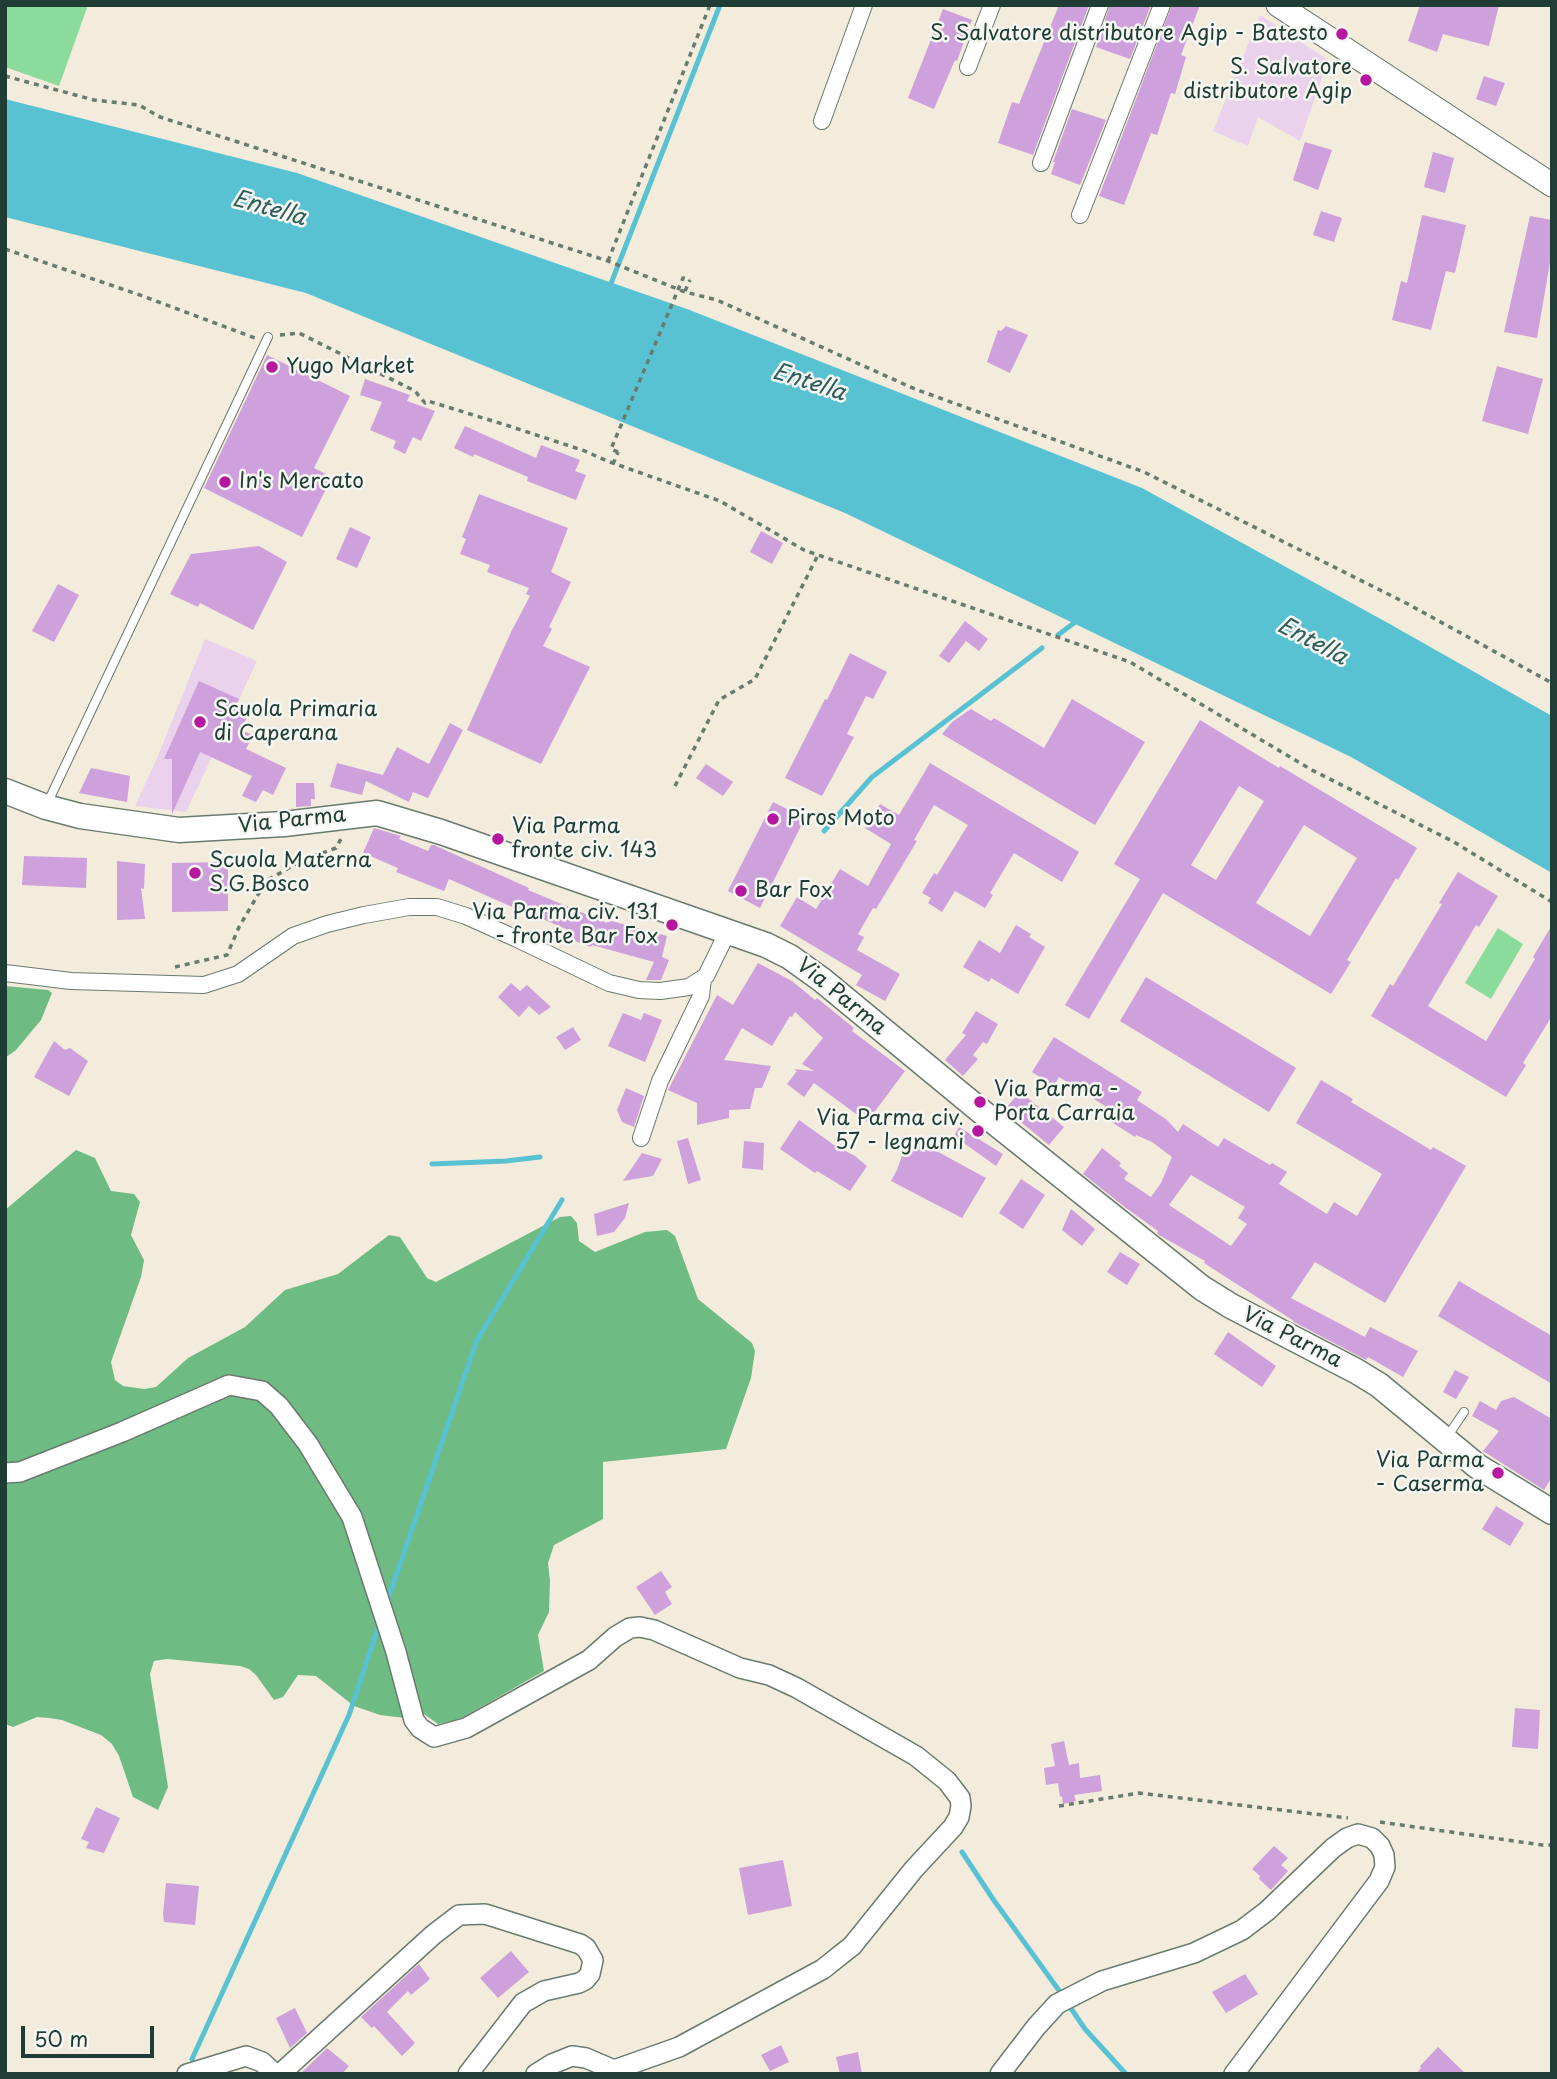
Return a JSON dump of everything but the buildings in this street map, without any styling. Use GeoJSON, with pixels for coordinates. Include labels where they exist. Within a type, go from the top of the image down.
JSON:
{"type":"FeatureCollection","features":[{"type":"Feature","properties":{"kind":"main road"},"geometry":{"type":"LineString","coordinates":[[1278,5],[1552,186]]}},
{"type":"Feature","properties":{"kind":"main road","name":"Via Parma"},"geometry":{"type":"LineString","coordinates":[[5,791],[46,807],[80,816],[179,830],[284,824],[377,813],[441,832],[766,945],[790,957],[822,980],[1202,1288],[1379,1385],[1477,1466],[1552,1512]]}},
{"type":"Feature","properties":{"kind":"street"},"geometry":{"type":"LineString","coordinates":[[822,121],[864,5]]}},
{"type":"Feature","properties":{"kind":"street"},"geometry":{"type":"LineString","coordinates":[[968,67],[992,5]]}},
{"type":"Feature","properties":{"kind":"street"},"geometry":{"type":"LineString","coordinates":[[1041,163],[1100,5]]}},
{"type":"Feature","properties":{"kind":"street"},"geometry":{"type":"LineString","coordinates":[[1080,215],[1162,5]]}},
{"type":"Feature","properties":{"kind":"street"},"geometry":{"type":"LineString","coordinates":[[5,973],[71,981],[204,985],[238,974],[293,936],[327,924],[409,907],[437,907],[503,932],[609,983],[660,992],[689,987],[706,976],[728,931]]}},
{"type":"Feature","properties":{"kind":"street"},"geometry":{"type":"LineString","coordinates":[[641,1138],[660,1081],[701,996],[703,978]]}},
{"type":"Feature","properties":{"kind":"street"},"geometry":{"type":"LineString","coordinates":[[5,1474],[20,1472],[71,1452],[229,1385],[262,1391],[279,1406],[308,1444],[352,1517],[396,1652],[414,1720],[420,1728],[434,1737],[466,1728],[589,1660],[615,1637],[630,1628],[640,1627],[654,1630],[740,1668],[769,1675],[797,1688],[916,1756],[947,1781],[960,1798],[959,1817],[953,1827],[914,1869],[852,1946],[823,1969],[679,2047],[612,2072],[586,2058],[572,2056],[536,2074]]}},
{"type":"Feature","properties":{"kind":"street"},"geometry":{"type":"LineString","coordinates":[[1000,2074],[1057,2004],[1102,1981],[1194,1953],[1242,1930],[1267,1911],[1332,1847],[1358,1834],[1372,1838],[1384,1855],[1385,1867],[1379,1881],[1234,2074]]}},
{"type":"Feature","properties":{"kind":"street"},"geometry":{"type":"LineString","coordinates":[[280,2074],[433,1935],[459,1915],[485,1914],[586,1948],[591,1954],[593,1968],[590,1975],[579,1983],[544,1991],[523,2003],[468,2074]]}},
{"type":"Feature","properties":{"kind":"street"},"geometry":{"type":"LineString","coordinates":[[187,2074],[246,2056],[262,2062],[275,2074]]}},
{"type":"Feature","properties":{"kind":"lane"},"geometry":{"type":"LineString","coordinates":[[46,807],[268,337]]}},
{"type":"Feature","properties":{"kind":"lane"},"geometry":{"type":"LineString","coordinates":[[1446,1440],[1464,1412]]}},
{"type":"Feature","properties":{"kind":"path"},"geometry":{"type":"LineString","coordinates":[[608,261],[710,5]]}},
{"type":"Feature","properties":{"kind":"path"},"geometry":{"type":"LineString","coordinates":[[5,76],[94,100],[139,105],[160,117],[608,261],[685,292],[717,300],[915,389],[1144,472],[1406,603],[1552,683]]}},
{"type":"Feature","properties":{"kind":"path"},"geometry":{"type":"LineString","coordinates":[[5,249],[256,338],[299,333],[415,391],[425,403],[428,401],[585,451],[613,464],[720,501],[804,550],[1130,662],[1312,770],[1454,842],[1552,902]]}},
{"type":"Feature","properties":{"kind":"path"},"geometry":{"type":"LineString","coordinates":[[613,464],[618,452],[611,449],[684,278],[690,281],[685,292]]}},
{"type":"Feature","properties":{"kind":"path"},"geometry":{"type":"LineString","coordinates":[[675,786],[719,700],[755,679],[818,555]]}},
{"type":"Feature","properties":{"kind":"path"},"geometry":{"type":"LineString","coordinates":[[167,968],[227,955],[239,927],[266,881],[301,861],[336,848],[356,815]]}},
{"type":"Feature","properties":{"kind":"path"},"geometry":{"type":"LineString","coordinates":[[1059,1806],[1139,1793],[1351,1818]]}},
{"type":"Feature","properties":{"kind":"path"},"geometry":{"type":"LineString","coordinates":[[1377,1821],[1552,1845]]}},
{"type":"Feature","properties":{"kind":"shaded area"},"geometry":{"type":"Polygon","coordinates":[[[1260,15],[1328,60],[1300,141],[1258,117],[1248,146],[1213,131],[1260,15]]]}},
{"type":"Feature","properties":{"kind":"shaded area","name":"Scuola Primaria di Caperana"},"geometry":{"type":"Polygon","coordinates":[[[205,639],[257,661],[186,812],[135,806],[158,756],[205,639]]]}},
{"type":"Feature","properties":{"kind":"green space"},"geometry":{"type":"Polygon","coordinates":[[[5,5],[88,5],[59,86],[5,67],[5,5]]]}},
{"type":"Feature","properties":{"kind":"green space"},"geometry":{"type":"Polygon","coordinates":[[[1498,928],[1523,944],[1491,999],[1465,983],[1498,928]]]}},
{"type":"Feature","properties":{"kind":"green space"},"geometry":{"type":"Polygon","coordinates":[[[5,986],[48,990],[52,993],[41,1020],[16,1050],[5,1058],[5,986]]]}},
{"type":"Feature","properties":{"kind":"green space"},"geometry":{"type":"Polygon","coordinates":[[[76,1150],[95,1158],[111,1191],[134,1194],[140,1202],[131,1235],[144,1260],[141,1277],[111,1362],[115,1380],[123,1386],[144,1389],[156,1387],[188,1358],[245,1327],[285,1290],[338,1274],[389,1235],[400,1237],[427,1278],[436,1282],[560,1217],[571,1216],[577,1223],[579,1241],[595,1252],[645,1232],[667,1230],[675,1236],[698,1299],[752,1343],[755,1351],[751,1378],[726,1449],[603,1462],[603,1519],[554,1545],[548,1563],[549,1612],[538,1635],[544,1671],[458,1720],[438,1724],[421,1712],[405,1718],[380,1715],[354,1706],[316,1676],[298,1675],[283,1697],[274,1700],[256,1675],[240,1666],[167,1659],[154,1661],[150,1674],[168,1787],[158,1810],[133,1797],[119,1756],[112,1744],[101,1735],[62,1720],[49,1718],[37,1717],[13,1727],[5,1724],[5,1210],[76,1150]]]}},
{"type":"Feature","properties":{"kind":"water","name":"Entella"},"geometry":{"type":"Polygon","coordinates":[[[5,99],[297,173],[687,309],[1142,488],[1552,716],[1552,873],[1351,757],[845,513],[306,293],[5,217],[5,99]]]}},
{"type":"Feature","properties":{"kind":"waterway"},"geometry":{"type":"LineString","coordinates":[[610,286],[720,5]]}},
{"type":"Feature","properties":{"kind":"waterway"},"geometry":{"type":"LineString","coordinates":[[1058,635],[1078,620]]}},
{"type":"Feature","properties":{"kind":"waterway"},"geometry":{"type":"LineString","coordinates":[[824,831],[872,777],[1042,648]]}},
{"type":"Feature","properties":{"kind":"waterway"},"geometry":{"type":"LineString","coordinates":[[432,1164],[540,1157]]}},
{"type":"Feature","properties":{"kind":"waterway"},"geometry":{"type":"LineString","coordinates":[[387,1602],[477,1340],[562,1200]]}},
{"type":"Feature","properties":{"kind":"waterway"},"geometry":{"type":"LineString","coordinates":[[192,2059],[349,1715],[379,1625]]}},
{"type":"Feature","properties":{"kind":"waterway"},"geometry":{"type":"LineString","coordinates":[[962,1852],[1063,1996]]}},
{"type":"Feature","properties":{"kind":"waterway"},"geometry":{"type":"LineString","coordinates":[[1068,2004],[1085,2029],[1126,2074]]}},
{"type":"Feature","properties":{"kind":"place","name":"S. Salvatore distributore Agip - Batesto"},"geometry":{"type":"Point","coordinates":[1342,34]}},
{"type":"Feature","properties":{"kind":"place","name":"S. Salvatore distributore Agip"},"geometry":{"type":"Point","coordinates":[1366,80]}},
{"type":"Feature","properties":{"kind":"place","name":"Yugo Market"},"geometry":{"type":"Point","coordinates":[272,367]}},
{"type":"Feature","properties":{"kind":"place","name":"In's Mercato"},"geometry":{"type":"Point","coordinates":[225,482]}},
{"type":"Feature","properties":{"kind":"place","name":"Scuola Primaria di Caperana"},"geometry":{"type":"Point","coordinates":[200,722]}},
{"type":"Feature","properties":{"kind":"place","name":"Piros Moto"},"geometry":{"type":"Point","coordinates":[773,819]}},
{"type":"Feature","properties":{"kind":"place","name":"Via Parma fronte civ. 143"},"geometry":{"type":"Point","coordinates":[498,839]}},
{"type":"Feature","properties":{"kind":"place","name":"Scuola Materna S.G.Bosco"},"geometry":{"type":"Point","coordinates":[195,873]}},
{"type":"Feature","properties":{"kind":"place","name":"Bar Fox"},"geometry":{"type":"Point","coordinates":[741,891]}},
{"type":"Feature","properties":{"kind":"place","name":"Via Parma civ. 131 - fronte Bar Fox"},"geometry":{"type":"Point","coordinates":[672,925]}},
{"type":"Feature","properties":{"kind":"place","name":"Via Parma - Porta Carraia"},"geometry":{"type":"Point","coordinates":[980,1102]}},
{"type":"Feature","properties":{"kind":"place","name":"Via Parma civ. 57 - legnami"},"geometry":{"type":"Point","coordinates":[978,1131]}},
{"type":"Feature","properties":{"kind":"place","name":"Via Parma - Caserma"},"geometry":{"type":"Point","coordinates":[1498,1473]}}]}
